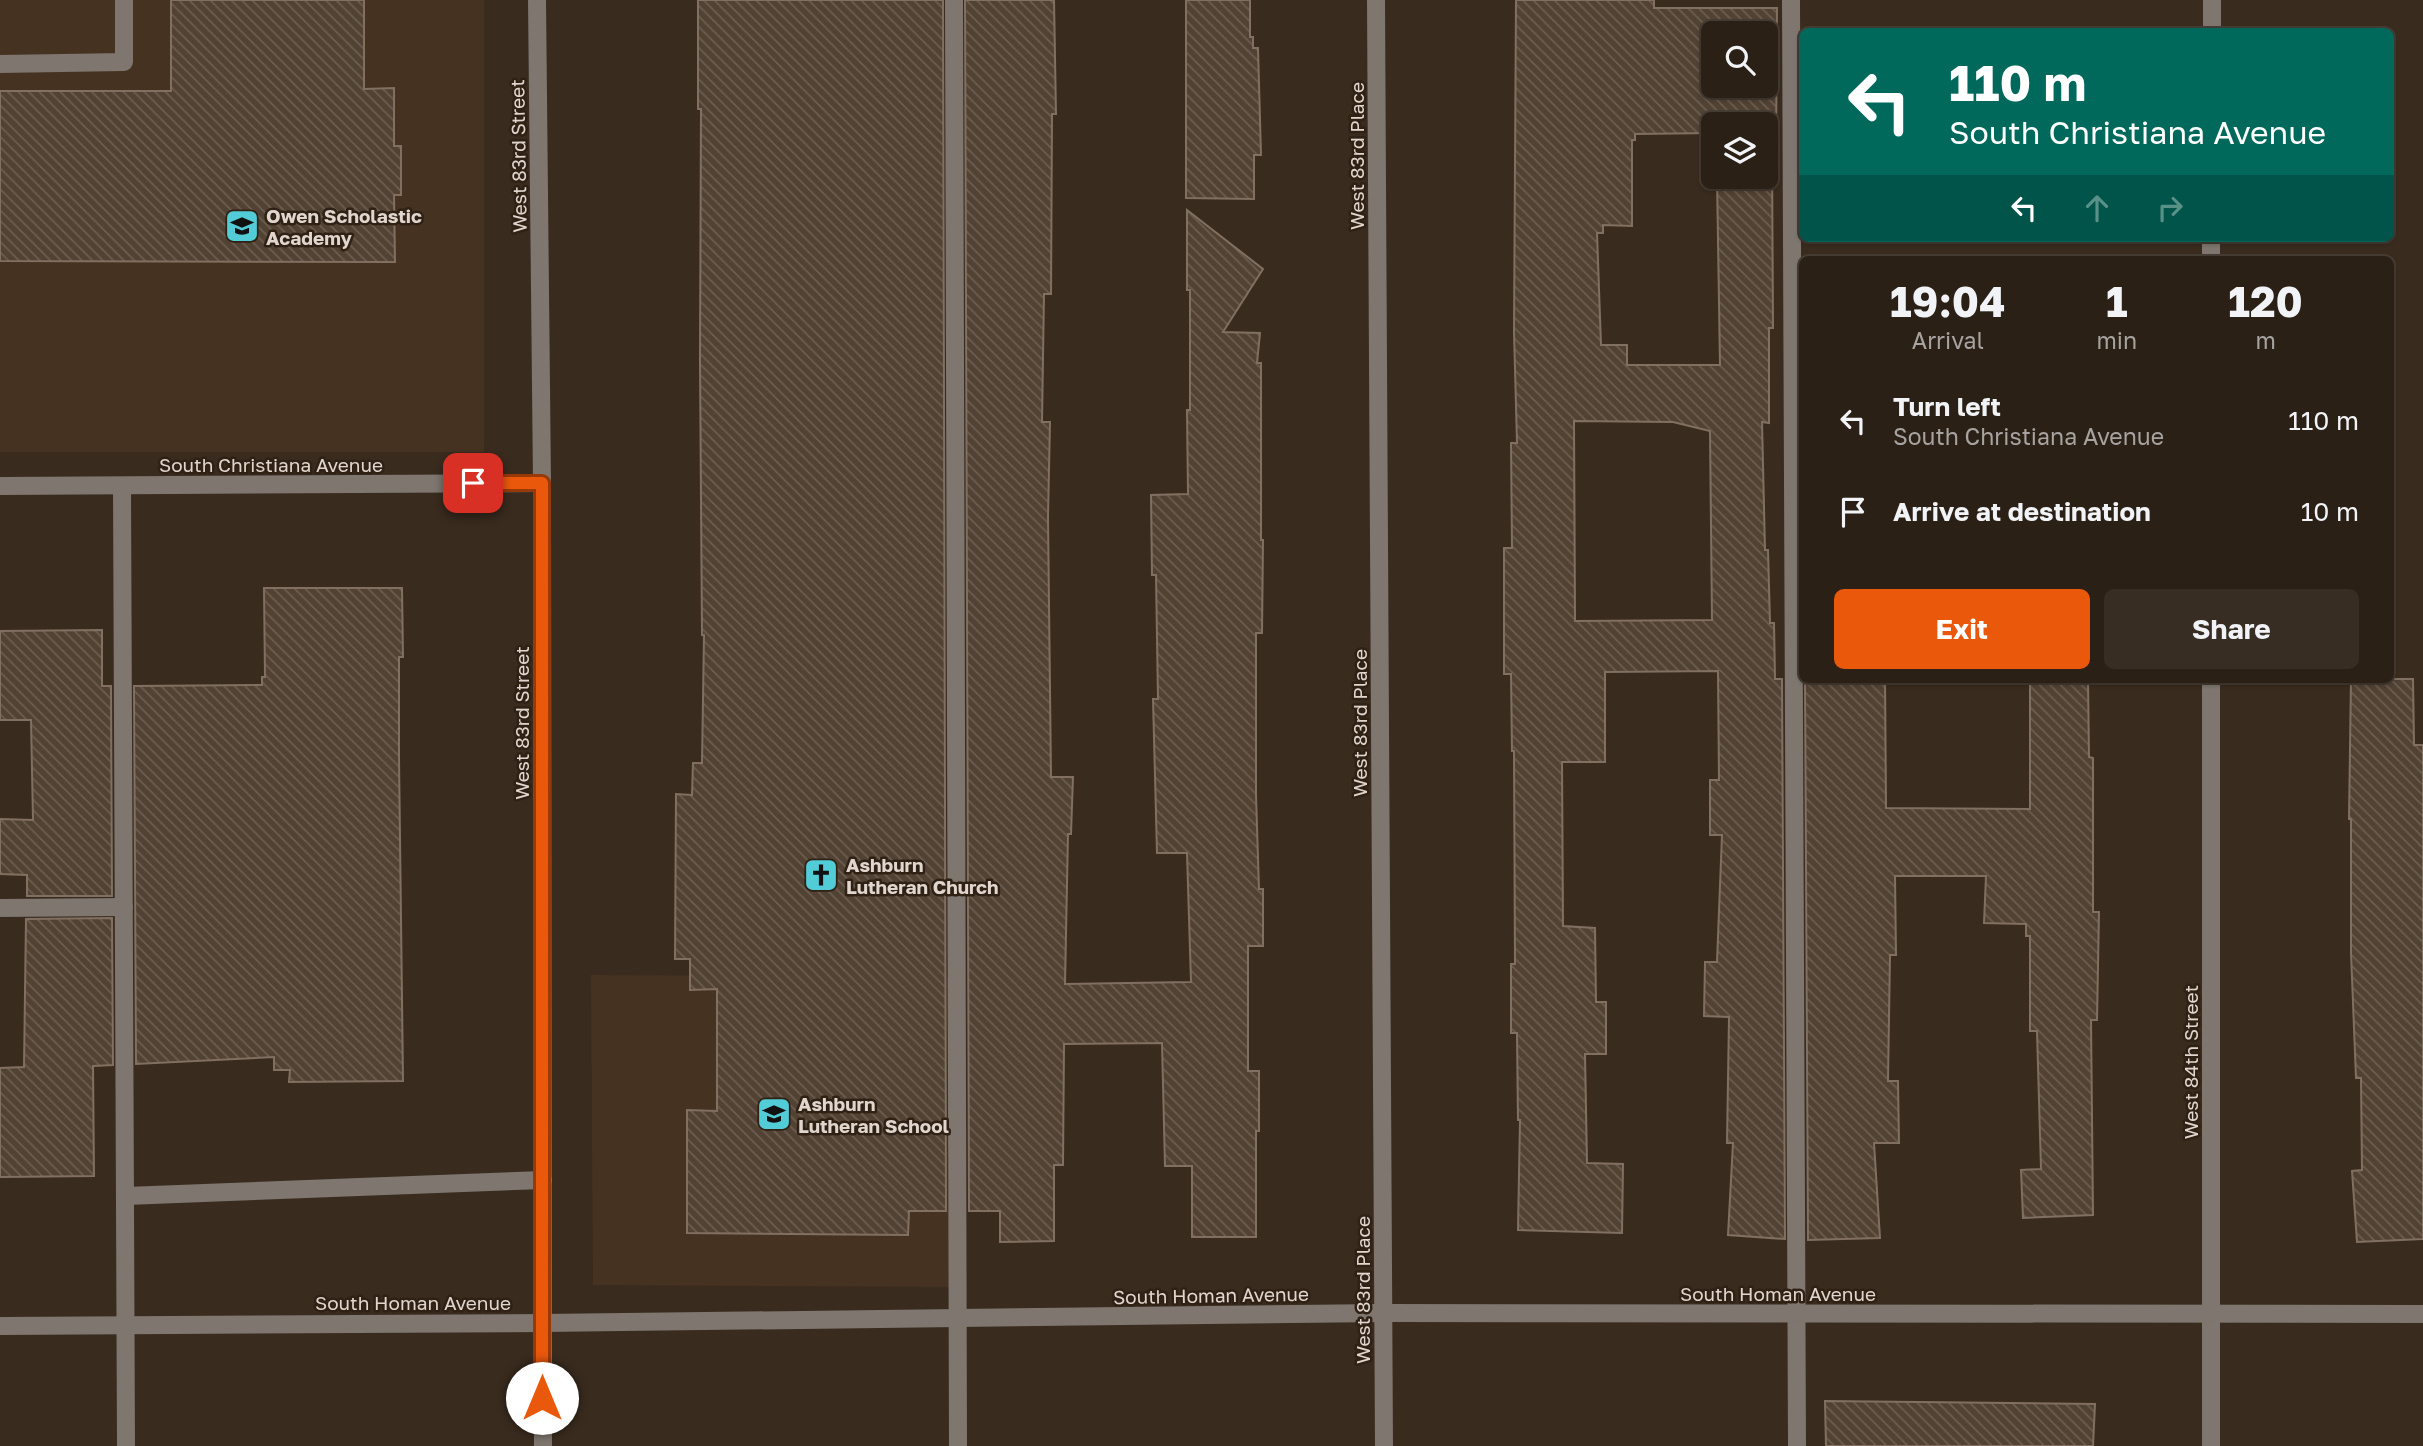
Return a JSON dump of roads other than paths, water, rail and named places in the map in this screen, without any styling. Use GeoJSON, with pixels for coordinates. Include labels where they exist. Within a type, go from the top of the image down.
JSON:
{"type":"FeatureCollection","features":[{"type":"Feature","properties":{"kind":"street"},"geometry":{"type":"LineString","coordinates":[[0,64],[124,62],[124,0]]}},
{"type":"Feature","properties":{"kind":"street","name":"West 83rd Street"},"geometry":{"type":"LineString","coordinates":[[537,0],[542,483],[543,1446]]}},
{"type":"Feature","properties":{"kind":"street"},"geometry":{"type":"LineString","coordinates":[[954,0],[958,1446]]}},
{"type":"Feature","properties":{"kind":"street","name":"West 83rd Place"},"geometry":{"type":"LineString","coordinates":[[1376,0],[1384,1446]]}},
{"type":"Feature","properties":{"kind":"street"},"geometry":{"type":"LineString","coordinates":[[1790,0],[1797,1446]]}},
{"type":"Feature","properties":{"kind":"street"},"geometry":{"type":"LineString","coordinates":[[2211,28],[2212,0]]}},
{"type":"Feature","properties":{"kind":"street","name":"South Christiana Avenue"},"geometry":{"type":"LineString","coordinates":[[0,486],[542,483]]}},
{"type":"Feature","properties":{"kind":"street"},"geometry":{"type":"LineString","coordinates":[[122,485],[126,1446]]}},
{"type":"Feature","properties":{"kind":"street","name":"West 84th Street"},"geometry":{"type":"LineString","coordinates":[[2211,683],[2211,1446]]}},
{"type":"Feature","properties":{"kind":"street"},"geometry":{"type":"LineString","coordinates":[[0,908],[124,907]]}},
{"type":"Feature","properties":{"kind":"street"},"geometry":{"type":"LineString","coordinates":[[125,1196],[543,1180]]}},
{"type":"Feature","properties":{"kind":"street","name":"South Homan Avenue"},"geometry":{"type":"LineString","coordinates":[[0,1326],[543,1323],[1383,1313],[2423,1314]]}},
{"type":"Feature","properties":{"kind":"place","name":"Owen Scholastic Academy"},"geometry":{"type":"Point","coordinates":[242,226]}},
{"type":"Feature","properties":{"kind":"place","name":"Ashburn Lutheran Church"},"geometry":{"type":"Point","coordinates":[821,875]}},
{"type":"Feature","properties":{"kind":"place","name":"Ashburn Lutheran School"},"geometry":{"type":"Point","coordinates":[774,1114]}}]}
